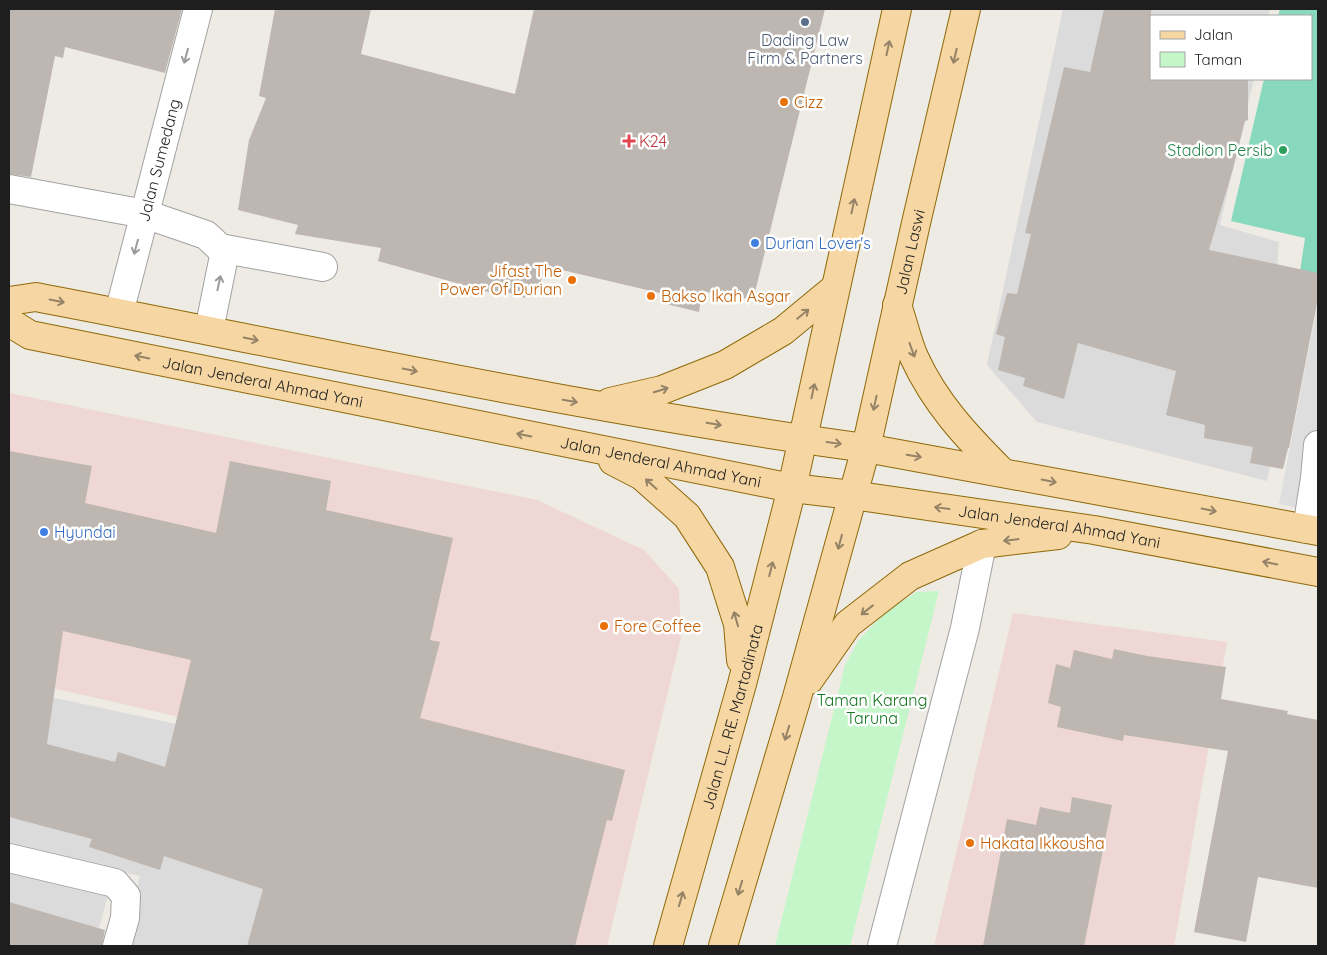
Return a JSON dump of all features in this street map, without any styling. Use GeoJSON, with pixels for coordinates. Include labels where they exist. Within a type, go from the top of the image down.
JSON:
{"type":"FeatureCollection","features":[{"type":"Feature","properties":{"kind":"main road"},"geometry":{"type":"LineString","coordinates":[[792,488],[897,9]]}},
{"type":"Feature","properties":{"kind":"main road","name":"Jalan Laswi"},"geometry":{"type":"LineString","coordinates":[[852,495],[866,448],[897,304],[966,9]]}},
{"type":"Feature","properties":{"kind":"main road"},"geometry":{"type":"LineString","coordinates":[[596,405],[662,390],[724,365],[783,331],[835,288]]}},
{"type":"Feature","properties":{"kind":"main road"},"geometry":{"type":"LineString","coordinates":[[9,301],[36,297],[596,405],[866,448],[1313,530]]}},
{"type":"Feature","properties":{"kind":"main road"},"geometry":{"type":"LineString","coordinates":[[897,304],[914,356],[937,398],[966,437],[1002,472]]}},
{"type":"Feature","properties":{"kind":"main road","name":"Jalan Jenderal Ahmad Yani"},"geometry":{"type":"LineString","coordinates":[[9,322],[30,334],[792,488],[1094,530],[1318,572]]}},
{"type":"Feature","properties":{"kind":"main road"},"geometry":{"type":"LineString","coordinates":[[589,448],[642,476],[687,516],[720,567],[738,624],[742,684]]}},
{"type":"Feature","properties":{"kind":"main road","name":"Jalan L.L. RE. Martadinata"},"geometry":{"type":"LineString","coordinates":[[668,946],[742,684],[792,488]]}},
{"type":"Feature","properties":{"kind":"main road"},"geometry":{"type":"LineString","coordinates":[[723,946],[798,697],[852,495]]}},
{"type":"Feature","properties":{"kind":"main road"},"geometry":{"type":"LineString","coordinates":[[798,697],[848,624],[910,576],[982,544],[1094,530]]}},
{"type":"Feature","properties":{"kind":"street","name":"Jalan Sumedang"},"geometry":{"type":"LineString","coordinates":[[119,313],[198,9]]}},
{"type":"Feature","properties":{"kind":"street"},"geometry":{"type":"LineString","coordinates":[[9,189],[145,214],[206,235],[220,248],[224,256],[209,330]]}},
{"type":"Feature","properties":{"kind":"street"},"geometry":{"type":"LineString","coordinates":[[220,248],[323,267]]}},
{"type":"Feature","properties":{"kind":"street"},"geometry":{"type":"LineString","coordinates":[[1313,530],[1318,445]]}},
{"type":"Feature","properties":{"kind":"street"},"geometry":{"type":"LineString","coordinates":[[882,946],[965,628],[982,544]]}},
{"type":"Feature","properties":{"kind":"street"},"geometry":{"type":"LineString","coordinates":[[9,858],[115,883],[126,896],[125,918],[117,946]]}},
{"type":"Feature","properties":{"kind":"shaded area"},"geometry":{"type":"Polygon","coordinates":[[[1063,9],[1270,9],[1268,15],[1150,15],[1150,80],[1254,80],[1220,225],[1279,242],[1275,292],[1304,301],[1267,481],[1037,422],[987,365],[1063,9]]]}},
{"type":"Feature","properties":{"kind":"shaded area"},"geometry":{"type":"Polygon","coordinates":[[[1318,302],[1318,512],[1279,504],[1318,302]]]}},
{"type":"Feature","properties":{"kind":"shaded area"},"geometry":{"type":"Polygon","coordinates":[[[9,393],[537,500],[644,550],[679,589],[681,637],[607,946],[318,946],[377,762],[9,678],[9,393]]]}},
{"type":"Feature","properties":{"kind":"shaded area"},"geometry":{"type":"Polygon","coordinates":[[[1013,613],[1227,642],[1174,946],[934,946],[1013,613]]]}},
{"type":"Feature","properties":{"kind":"shaded area"},"geometry":{"type":"Polygon","coordinates":[[[9,688],[371,766],[311,946],[120,946],[140,876],[9,846],[9,688]]]}},
{"type":"Feature","properties":{"kind":"shaded area"},"geometry":{"type":"Polygon","coordinates":[[[9,872],[108,895],[94,946],[9,946],[9,872]]]}},
{"type":"Feature","properties":{"kind":"green space","name":"Stadion Persib"},"geometry":{"type":"Polygon","coordinates":[[[1280,9],[1318,9],[1318,289],[1298,285],[1305,238],[1231,221],[1264,80],[1312,80],[1312,15],[1278,15],[1280,9]]]}},
{"type":"Feature","properties":{"kind":"green space","name":"Taman Karang Taruna"},"geometry":{"type":"Polygon","coordinates":[[[939,591],[850,946],[775,946],[845,665],[858,641],[886,611],[917,592],[939,591]]]}},
{"type":"Feature","properties":{"kind":"building"},"geometry":{"type":"Polygon","coordinates":[[[9,9],[182,9],[165,73],[65,47],[63,58],[55,56],[31,177],[9,174],[9,9]]]}},
{"type":"Feature","properties":{"kind":"building"},"geometry":{"type":"Polygon","coordinates":[[[275,9],[371,9],[361,54],[515,94],[534,9],[825,9],[753,300],[702,291],[699,312],[662,303],[664,294],[545,266],[538,293],[528,290],[525,298],[500,290],[499,295],[378,261],[381,248],[295,234],[298,225],[238,210],[249,140],[266,98],[259,96],[275,9]]]}},
{"type":"Feature","properties":{"kind":"building"},"geometry":{"type":"Polygon","coordinates":[[[1104,9],[1151,9],[1150,80],[1248,80],[1248,120],[1245,121],[1209,250],[1318,273],[1318,298],[1289,448],[1283,469],[1250,463],[1253,447],[1204,438],[1205,425],[1166,415],[1176,371],[1078,343],[1064,399],[1023,386],[1025,378],[998,370],[1005,337],[996,334],[1007,293],[1017,294],[1031,234],[1025,233],[1064,67],[1090,72],[1104,9]]]}},
{"type":"Feature","properties":{"kind":"building"},"geometry":{"type":"Polygon","coordinates":[[[9,451],[92,466],[85,503],[216,533],[230,461],[331,481],[326,510],[453,538],[430,640],[440,642],[420,718],[625,770],[612,821],[607,820],[575,946],[247,946],[263,889],[164,856],[160,870],[89,847],[92,839],[9,817],[9,451]],[[63,631],[47,744],[115,762],[118,752],[165,767],[191,660],[63,631]]]}},
{"type":"Feature","properties":{"kind":"building"},"geometry":{"type":"Polygon","coordinates":[[[1114,649],[1147,656],[1226,667],[1221,699],[1288,711],[1287,714],[1318,720],[1318,888],[1258,877],[1246,942],[1194,932],[1228,751],[1124,735],[1123,741],[1057,727],[1061,707],[1048,703],[1056,664],[1070,668],[1074,650],[1112,659],[1114,649]]]}},
{"type":"Feature","properties":{"kind":"building"},"geometry":{"type":"Polygon","coordinates":[[[1072,797],[1112,805],[1084,946],[983,946],[1007,819],[1036,825],[1040,807],[1070,813],[1072,797]]]}},
{"type":"Feature","properties":{"kind":"building"},"geometry":{"type":"Polygon","coordinates":[[[9,902],[105,930],[102,946],[9,946],[9,902]]]}},
{"type":"Feature","properties":{"kind":"place","name":"Dading Law Firm & Partners"},"geometry":{"type":"Point","coordinates":[805,22]}},
{"type":"Feature","properties":{"kind":"place","name":"Cizz"},"geometry":{"type":"Point","coordinates":[784,102]}},
{"type":"Feature","properties":{"kind":"place","name":"K24"},"geometry":{"type":"Point","coordinates":[629,141]}},
{"type":"Feature","properties":{"kind":"place","name":"Stadion Persib"},"geometry":{"type":"Point","coordinates":[1283,150]}},
{"type":"Feature","properties":{"kind":"place","name":"Durian Lover's"},"geometry":{"type":"Point","coordinates":[755,243]}},
{"type":"Feature","properties":{"kind":"place","name":"Jifast The Power Of Durian"},"geometry":{"type":"Point","coordinates":[572,280]}},
{"type":"Feature","properties":{"kind":"place","name":"Bakso Ikah Asgar"},"geometry":{"type":"Point","coordinates":[651,296]}},
{"type":"Feature","properties":{"kind":"place","name":"Hyundai"},"geometry":{"type":"Point","coordinates":[44,532]}},
{"type":"Feature","properties":{"kind":"place","name":"Fore Coffee"},"geometry":{"type":"Point","coordinates":[604,626]}},
{"type":"Feature","properties":{"kind":"place","name":"Hakata Ikkousha"},"geometry":{"type":"Point","coordinates":[970,843]}}]}
